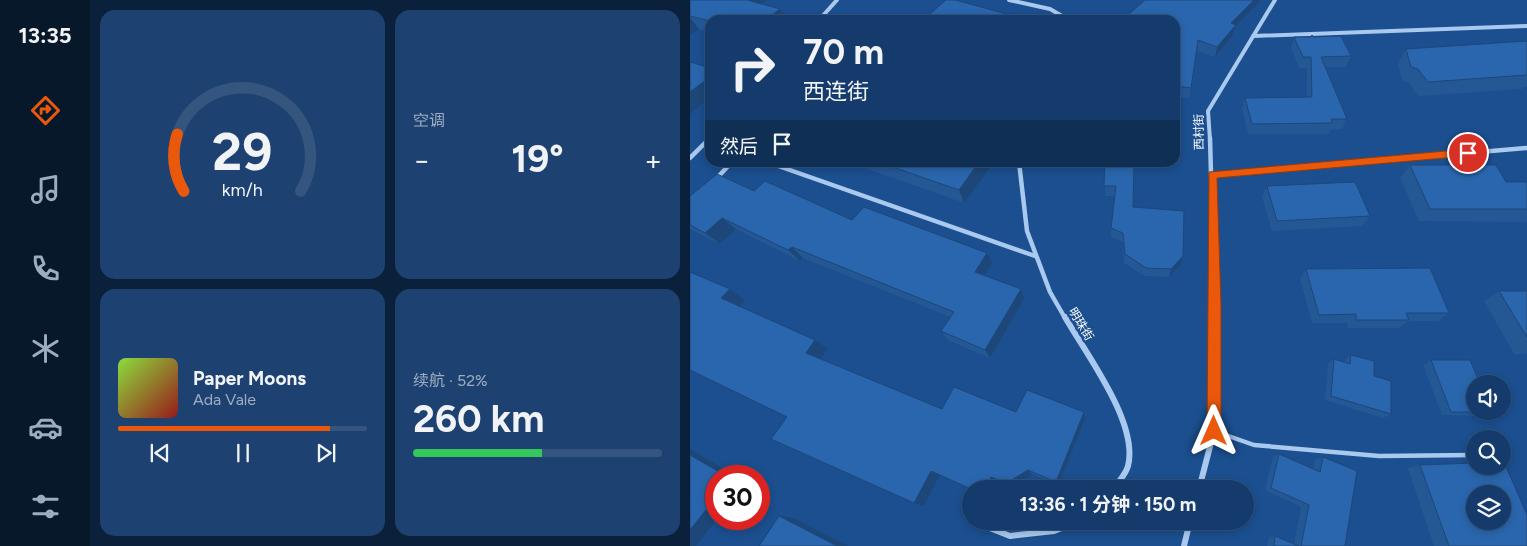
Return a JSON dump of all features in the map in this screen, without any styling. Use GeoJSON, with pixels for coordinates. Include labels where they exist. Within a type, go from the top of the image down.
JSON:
{"type":"FeatureCollection","features":[{"type":"Feature","properties":{"kind":"street"},"geometry":{"type":"LineString","coordinates":[[824,15],[837,0]]}},
{"type":"Feature","properties":{"kind":"street"},"geometry":{"type":"LineString","coordinates":[[1008,0],[1050,9],[1062,15]]}},
{"type":"Feature","properties":{"kind":"street","name":"西村街"},"geometry":{"type":"LineString","coordinates":[[1201,480],[1214,431],[1215,305],[1212,174],[1208,111],[1275,0]]}},
{"type":"Feature","properties":{"kind":"street"},"geometry":{"type":"LineString","coordinates":[[1253,36],[1527,26]]}},
{"type":"Feature","properties":{"kind":"street"},"geometry":{"type":"LineString","coordinates":[[690,158],[705,143]]}},
{"type":"Feature","properties":{"kind":"street"},"geometry":{"type":"LineString","coordinates":[[1212,174],[1527,148]]}},
{"type":"Feature","properties":{"kind":"street"},"geometry":{"type":"LineString","coordinates":[[711,183],[727,167]]}},
{"type":"Feature","properties":{"kind":"street"},"geometry":{"type":"LineString","coordinates":[[781,167],[1035,256]]}},
{"type":"Feature","properties":{"kind":"street","name":"明珠街"},"geometry":{"type":"LineString","coordinates":[[1020,167],[1027,230],[1035,256],[1050,292],[1119,409],[1129,440],[1128,466],[1119,480]]}},
{"type":"Feature","properties":{"kind":"street"},"geometry":{"type":"LineString","coordinates":[[994,530],[1010,536],[1056,530]]}},
{"type":"Feature","properties":{"kind":"street"},"geometry":{"type":"LineString","coordinates":[[1184,546],[1188,530]]}},
{"type":"Feature","properties":{"kind":"lane"},"geometry":{"type":"LineString","coordinates":[[1214,431],[1254,446],[1379,456],[1466,454]]}},
{"type":"Feature","properties":{"kind":"building"},"geometry":{"type":"Polygon","coordinates":[[[690,0],[747,0],[780,9],[772,15],[705,15],[705,20],[690,16],[690,0]]]}},
{"type":"Feature","properties":{"kind":"building"},"geometry":{"type":"Polygon","coordinates":[[[946,0],[955,0],[1010,15],[929,15],[946,0]]]}},
{"type":"Feature","properties":{"kind":"building"},"geometry":{"type":"Polygon","coordinates":[[[1145,0],[1254,0],[1231,23],[1236,25],[1217,47],[1198,40],[1191,88],[1180,87],[1180,15],[1128,15],[1145,0]]]}},
{"type":"Feature","properties":{"kind":"building"},"geometry":{"type":"Polygon","coordinates":[[[1312,35],[1313,37],[1341,36],[1351,56],[1321,57],[1347,119],[1331,119],[1333,123],[1252,124],[1245,98],[1312,97],[1311,57],[1303,57],[1294,37],[1311,37],[1312,35]]]}},
{"type":"Feature","properties":{"kind":"building"},"geometry":{"type":"Polygon","coordinates":[[[1527,41],[1527,75],[1428,82],[1418,69],[1411,67],[1406,49],[1527,41]]]}},
{"type":"Feature","properties":{"kind":"building"},"geometry":{"type":"Polygon","coordinates":[[[690,62],[705,66],[705,81],[690,92],[690,62]]]}},
{"type":"Feature","properties":{"kind":"building"},"geometry":{"type":"Polygon","coordinates":[[[1410,165],[1496,165],[1506,182],[1527,182],[1527,209],[1430,209],[1410,165]]]}},
{"type":"Feature","properties":{"kind":"building"},"geometry":{"type":"Polygon","coordinates":[[[892,167],[975,167],[959,190],[892,167]]]}},
{"type":"Feature","properties":{"kind":"building"},"geometry":{"type":"Polygon","coordinates":[[[1105,167],[1134,167],[1133,207],[1184,211],[1183,256],[1171,269],[1146,268],[1125,254],[1123,233],[1111,228],[1116,186],[1104,186],[1105,167]]]}},
{"type":"Feature","properties":{"kind":"building"},"geometry":{"type":"Polygon","coordinates":[[[717,174],[754,191],[765,181],[852,220],[864,207],[987,253],[975,272],[1021,289],[985,350],[941,331],[954,312],[792,247],[788,250],[722,218],[705,233],[690,225],[690,196],[717,174]]]}},
{"type":"Feature","properties":{"kind":"building"},"geometry":{"type":"Polygon","coordinates":[[[1355,182],[1370,216],[1277,221],[1267,186],[1355,182]]]}},
{"type":"Feature","properties":{"kind":"building"},"geometry":{"type":"Polygon","coordinates":[[[1430,268],[1449,313],[1406,313],[1409,320],[1356,320],[1356,314],[1319,315],[1306,269],[1430,268]]]}},
{"type":"Feature","properties":{"kind":"building"},"geometry":{"type":"Polygon","coordinates":[[[690,272],[730,289],[721,298],[815,340],[806,353],[942,409],[954,387],[1016,412],[1027,390],[1084,412],[1057,480],[1051,480],[1028,470],[1012,480],[999,480],[991,477],[990,480],[962,480],[962,485],[931,471],[914,503],[771,439],[787,417],[690,370],[690,272]]]}},
{"type":"Feature","properties":{"kind":"building"},"geometry":{"type":"Polygon","coordinates":[[[1499,291],[1527,291],[1527,337],[1499,291]]]}},
{"type":"Feature","properties":{"kind":"building"},"geometry":{"type":"Polygon","coordinates":[[[1351,355],[1374,361],[1374,376],[1391,381],[1391,414],[1331,396],[1334,359],[1350,364],[1351,355]]]}},
{"type":"Feature","properties":{"kind":"building"},"geometry":{"type":"Polygon","coordinates":[[[1431,360],[1470,360],[1476,375],[1466,375],[1466,412],[1451,412],[1431,360]]]}},
{"type":"Feature","properties":{"kind":"building"},"geometry":{"type":"Polygon","coordinates":[[[1279,454],[1320,472],[1323,457],[1357,471],[1345,546],[1301,546],[1309,505],[1271,488],[1279,454]]]}},
{"type":"Feature","properties":{"kind":"building"},"geometry":{"type":"Polygon","coordinates":[[[690,455],[707,465],[705,465],[705,511],[690,530],[690,455]]]}},
{"type":"Feature","properties":{"kind":"building"},"geometry":{"type":"Polygon","coordinates":[[[1466,463],[1466,475],[1510,475],[1527,515],[1527,546],[1449,546],[1420,465],[1466,463]]]}},
{"type":"Feature","properties":{"kind":"building"},"geometry":{"type":"Polygon","coordinates":[[[779,516],[837,546],[759,546],[779,516]]]}},
{"type":"Feature","properties":{"kind":"building"},"geometry":{"type":"Polygon","coordinates":[[[1275,536],[1299,546],[1274,546],[1275,536]]]}},
{"type":"Feature","properties":{"kind":"route"},"geometry":{"type":"LineString","coordinates":[[1214,431],[1215,305],[1212,174],[1468,153]]}}]}
